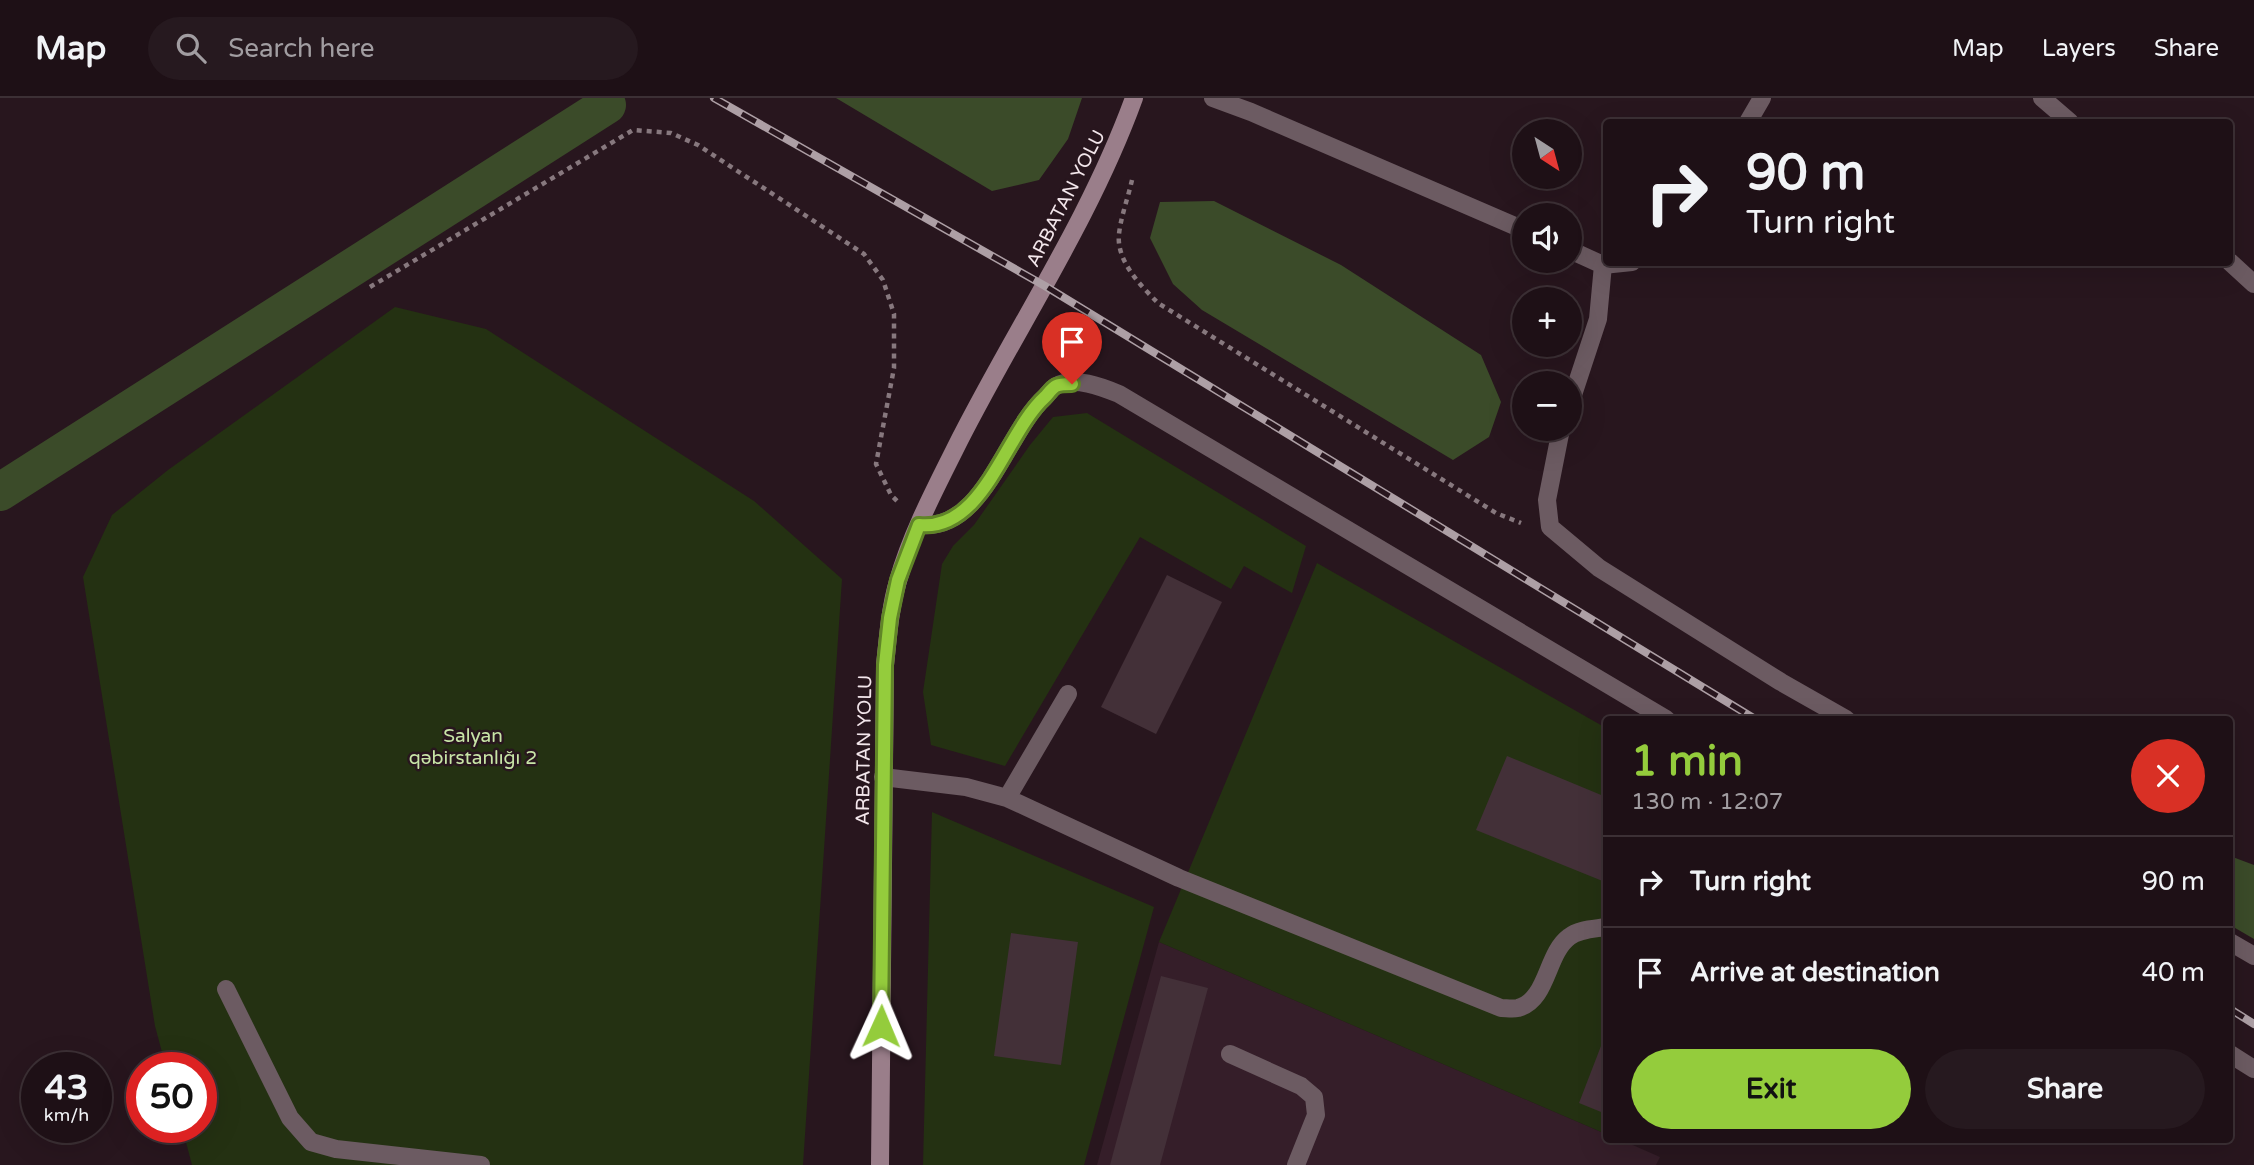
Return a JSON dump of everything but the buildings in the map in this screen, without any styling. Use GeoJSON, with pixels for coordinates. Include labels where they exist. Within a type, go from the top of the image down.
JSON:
{"type":"FeatureCollection","features":[{"type":"Feature","properties":{"kind":"main road","name":"ARBATAN YOLU"},"geometry":{"type":"LineString","coordinates":[[880,1165],[885,665],[890,618],[898,580],[919,525],[972,414],[1045,286],[1118,145],[1134,98]]}},
{"type":"Feature","properties":{"kind":"street"},"geometry":{"type":"LineString","coordinates":[[1213,98],[1512,225]]}},
{"type":"Feature","properties":{"kind":"street"},"geometry":{"type":"LineString","coordinates":[[1750,119],[1762,98]]}},
{"type":"Feature","properties":{"kind":"street"},"geometry":{"type":"LineString","coordinates":[[2042,98],[2066,119]]}},
{"type":"Feature","properties":{"kind":"street"},"geometry":{"type":"LineString","coordinates":[[1581,371],[1598,319],[1603,264],[1582,255]]}},
{"type":"Feature","properties":{"kind":"street"},"geometry":{"type":"LineString","coordinates":[[2233,265],[2254,284]]}},
{"type":"Feature","properties":{"kind":"street"},"geometry":{"type":"LineString","coordinates":[[919,525],[932,526],[950,521],[968,508],[988,482],[1031,410],[1057,385],[1087,382],[1119,394],[1661,716]]}},
{"type":"Feature","properties":{"kind":"street"},"geometry":{"type":"LineString","coordinates":[[1559,441],[1547,500],[1550,527],[1599,568],[1781,682],[1841,716]]}},
{"type":"Feature","properties":{"kind":"street"},"geometry":{"type":"LineString","coordinates":[[1007,798],[1068,694]]}},
{"type":"Feature","properties":{"kind":"street"},"geometry":{"type":"LineString","coordinates":[[883,777],[966,787],[1007,798],[1179,878],[1501,1008],[1519,1008],[1535,996],[1560,947],[1569,936],[1584,930],[1603,927]]}},
{"type":"Feature","properties":{"kind":"street"},"geometry":{"type":"LineString","coordinates":[[2233,944],[2254,956]]}},
{"type":"Feature","properties":{"kind":"street"},"geometry":{"type":"LineString","coordinates":[[226,989],[290,1118],[312,1142],[336,1149],[481,1165]]}},
{"type":"Feature","properties":{"kind":"street"},"geometry":{"type":"LineString","coordinates":[[1230,1054],[1301,1086],[1314,1097],[1317,1115],[1296,1165]]}},
{"type":"Feature","properties":{"kind":"street"},"geometry":{"type":"LineString","coordinates":[[2233,1056],[2254,1069]]}},
{"type":"Feature","properties":{"kind":"path"},"geometry":{"type":"LineString","coordinates":[[370,286],[633,130],[671,133],[698,145],[864,254],[883,279],[894,314],[894,368],[876,464],[891,495],[919,525]]}},
{"type":"Feature","properties":{"kind":"path"},"geometry":{"type":"LineString","coordinates":[[1118,145],[1129,162],[1132,179],[1119,236],[1122,254],[1137,281],[1158,303],[1496,513],[1527,525],[1550,527]]}},
{"type":"Feature","properties":{"kind":"shaded area"},"geometry":{"type":"Polygon","coordinates":[[[836,98],[1082,98],[1068,139],[1039,180],[992,191],[836,98]]]}},
{"type":"Feature","properties":{"kind":"shaded area"},"geometry":{"type":"Polygon","coordinates":[[[1214,201],[1341,265],[1481,355],[1501,402],[1489,437],[1453,460],[1202,310],[1173,284],[1150,238],[1160,202],[1214,201]]]}},
{"type":"Feature","properties":{"kind":"shaded area"},"geometry":{"type":"Polygon","coordinates":[[[2233,857],[2254,865],[2254,939],[2233,927],[2233,857]]]}},
{"type":"Feature","properties":{"kind":"shaded area"},"geometry":{"type":"Polygon","coordinates":[[[1159,942],[1603,1133],[1603,1143],[1628,1143],[1660,1157],[1656,1165],[1097,1165],[1159,942]]]}},
{"type":"Feature","properties":{"kind":"green space","name":"Salyan qəbirstanlığı 2"},"geometry":{"type":"Polygon","coordinates":[[[395,307],[486,329],[754,501],[842,579],[803,1165],[192,1165],[186,1143],[217,1143],[217,1052],[162,1052],[155,1026],[83,577],[112,515],[168,470],[395,307]]]}},
{"type":"Feature","properties":{"kind":"green space"},"geometry":{"type":"Polygon","coordinates":[[[1087,413],[1306,546],[1292,593],[1244,566],[1231,589],[1140,537],[1005,766],[931,745],[923,692],[942,564],[1053,417],[1087,413]]]}},
{"type":"Feature","properties":{"kind":"green space"},"geometry":{"type":"Polygon","coordinates":[[[1317,563],[1603,726],[1603,1133],[1159,942],[1317,563]]]}},
{"type":"Feature","properties":{"kind":"green space"},"geometry":{"type":"Polygon","coordinates":[[[932,812],[1154,907],[1084,1165],[923,1165],[932,812]]]}},
{"type":"Feature","properties":{"kind":"waterway"},"geometry":{"type":"LineString","coordinates":[[0,492],[607,105]]}},
{"type":"Feature","properties":{"kind":"railway"},"geometry":{"type":"LineString","coordinates":[[714,98],[1045,286],[1750,716]]}},
{"type":"Feature","properties":{"kind":"railway"},"geometry":{"type":"LineString","coordinates":[[2233,1011],[2254,1024]]}},
{"type":"Feature","properties":{"kind":"route"},"geometry":{"type":"LineString","coordinates":[[881,1026],[885,665],[890,618],[898,580],[919,525],[932,526],[950,521],[968,508],[988,482],[1031,410],[1057,385],[1072,384]]}}]}
